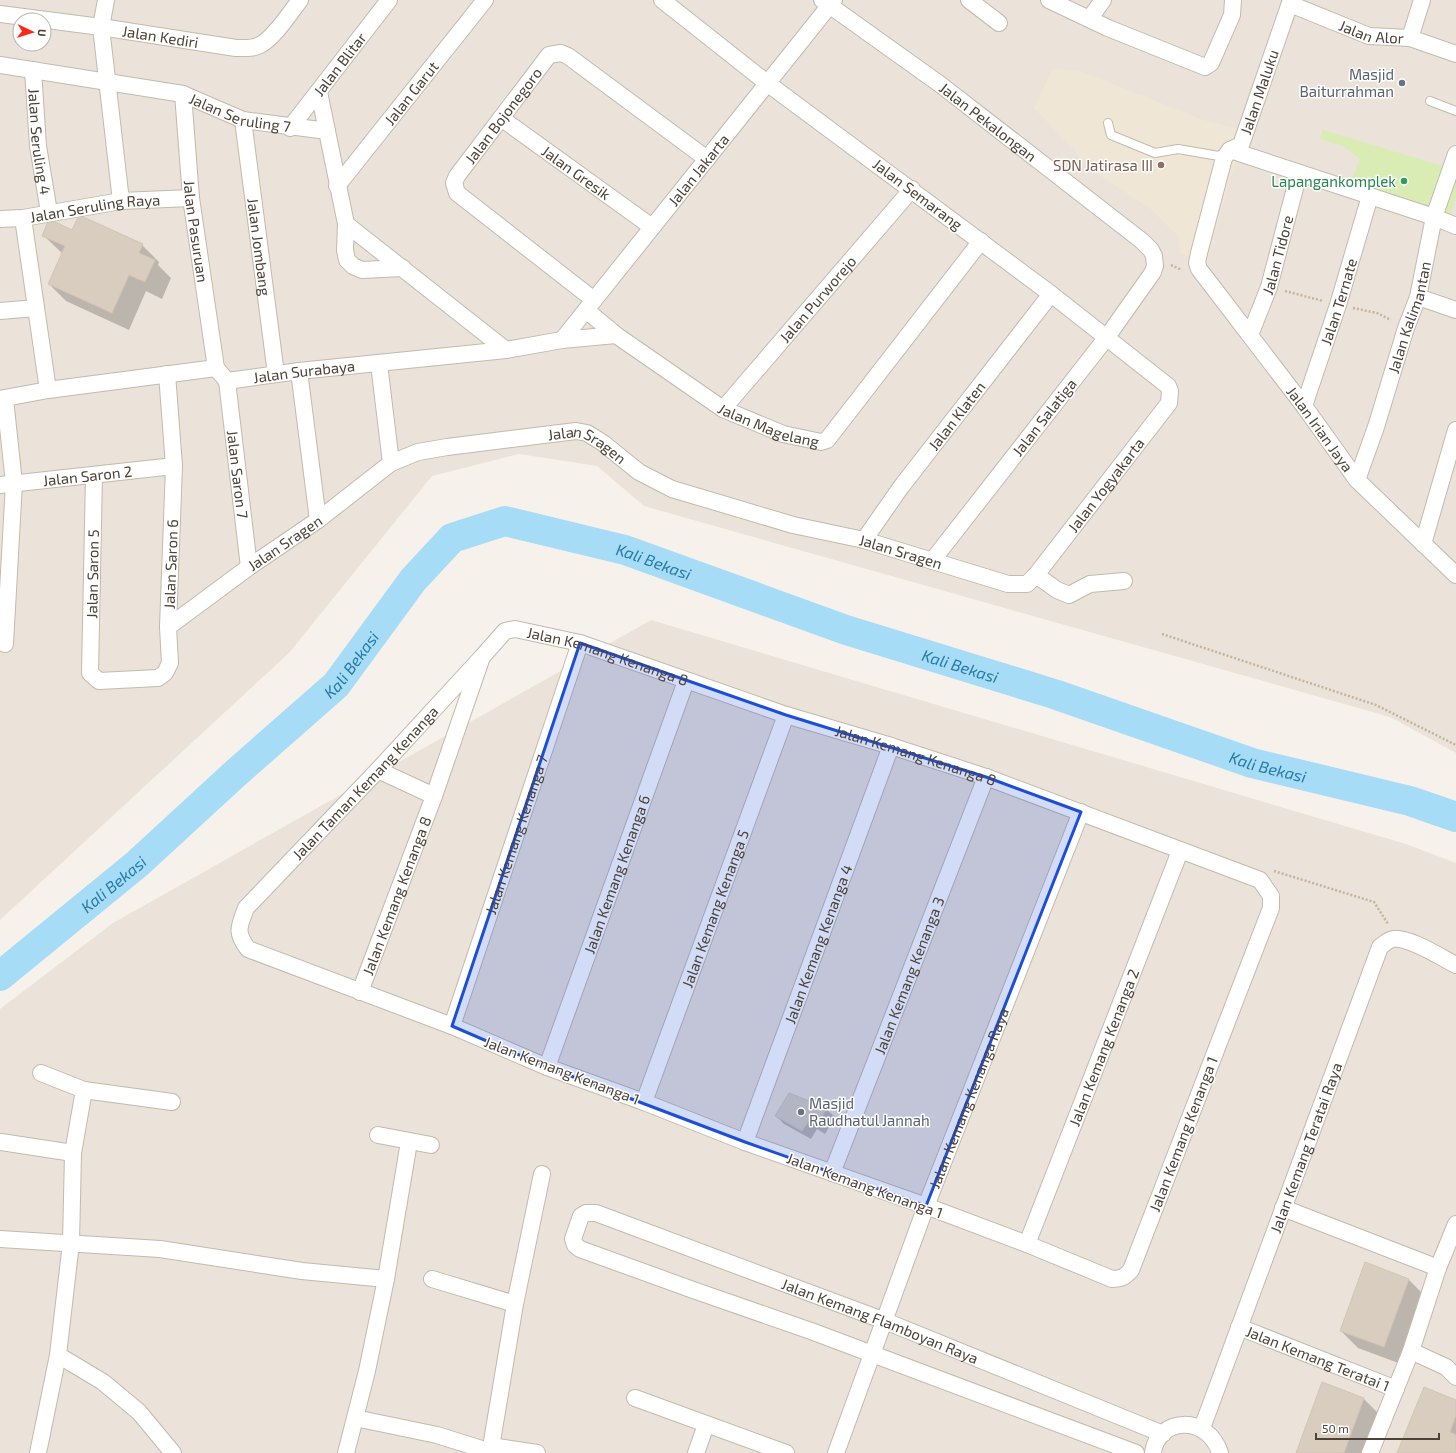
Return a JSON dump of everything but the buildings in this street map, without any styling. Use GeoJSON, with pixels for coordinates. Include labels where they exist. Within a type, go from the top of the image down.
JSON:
{"type":"FeatureCollection","features":[{"type":"Feature","properties":{"kind":"street"},"geometry":{"type":"LineString","coordinates":[[106,0],[101,27],[122,201]]}},
{"type":"Feature","properties":{"kind":"street","name":"Jalan Kediri"},"geometry":{"type":"LineString","coordinates":[[0,14],[101,27],[236,48],[248,48],[260,45],[270,38],[300,0]]}},
{"type":"Feature","properties":{"kind":"street","name":"Jalan Blitar"},"geometry":{"type":"LineString","coordinates":[[290,128],[389,0]]}},
{"type":"Feature","properties":{"kind":"street","name":"Jalan Garut"},"geometry":{"type":"LineString","coordinates":[[337,186],[485,0]]}},
{"type":"Feature","properties":{"kind":"street","name":"Jalan Semarang"},"geometry":{"type":"LineString","coordinates":[[662,0],[767,83],[981,240],[1164,381],[1170,391]]}},
{"type":"Feature","properties":{"kind":"street"},"geometry":{"type":"LineString","coordinates":[[969,0],[999,23]]}},
{"type":"Feature","properties":{"kind":"street"},"geometry":{"type":"LineString","coordinates":[[1049,0],[1133,39],[1205,67],[1211,63],[1232,15],[1233,0]]}},
{"type":"Feature","properties":{"kind":"street"},"geometry":{"type":"LineString","coordinates":[[1090,18],[1103,0]]}},
{"type":"Feature","properties":{"kind":"street"},"geometry":{"type":"LineString","coordinates":[[1410,38],[1422,0]]}},
{"type":"Feature","properties":{"kind":"street","name":"Jalan Jakarta"},"geometry":{"type":"LineString","coordinates":[[562,340],[707,159],[829,2]]}},
{"type":"Feature","properties":{"kind":"street","name":"Jalan Pekalongan"},"geometry":{"type":"LineString","coordinates":[[829,2],[942,86],[998,131],[1142,240],[1154,256]]}},
{"type":"Feature","properties":{"kind":"street","name":"Jalan Alor"},"geometry":{"type":"LineString","coordinates":[[1290,2],[1369,36],[1410,38],[1456,54]]}},
{"type":"Feature","properties":{"kind":"street","name":"Jalan Maluku"},"geometry":{"type":"LineString","coordinates":[[1198,266],[1224,158],[1230,150],[1241,145],[1290,2]]}},
{"type":"Feature","properties":{"kind":"street","name":"Jalan Bojonegoro"},"geometry":{"type":"LineString","coordinates":[[590,305],[457,194],[454,183],[457,176],[549,55],[561,52],[568,56],[707,159]]}},
{"type":"Feature","properties":{"kind":"street","name":"Jalan Seruling 7"},"geometry":{"type":"LineString","coordinates":[[0,65],[184,94],[243,120],[290,128],[327,132]]}},
{"type":"Feature","properties":{"kind":"street","name":"Jalan Seruling 4"},"geometry":{"type":"LineString","coordinates":[[33,70],[38,146],[49,212]]}},
{"type":"Feature","properties":{"kind":"street"},"geometry":{"type":"LineString","coordinates":[[319,92],[337,186],[346,224],[345,250],[347,260],[353,266],[362,270],[403,268]]}},
{"type":"Feature","properties":{"kind":"street","name":"Jalan Pasuruan"},"geometry":{"type":"LineString","coordinates":[[184,94],[191,198],[216,368]]}},
{"type":"Feature","properties":{"kind":"street","name":"Jalan Gresik"},"geometry":{"type":"LineString","coordinates":[[501,118],[652,227]]}},
{"type":"Feature","properties":{"kind":"street","name":"Jalan Jombang"},"geometry":{"type":"LineString","coordinates":[[243,120],[276,374]]}},
{"type":"Feature","properties":{"kind":"street"},"geometry":{"type":"LineString","coordinates":[[1230,150],[1434,217],[1456,226]]}},
{"type":"Feature","properties":{"kind":"street","name":"Jalan Kalimantan"},"geometry":{"type":"LineString","coordinates":[[1357,480],[1376,427],[1406,328],[1418,297],[1434,217],[1456,154]]}},
{"type":"Feature","properties":{"kind":"street","name":"Jalan Tidore"},"geometry":{"type":"LineString","coordinates":[[1250,335],[1269,287],[1299,173]]}},
{"type":"Feature","properties":{"kind":"street","name":"Jalan Purworejo"},"geometry":{"type":"LineString","coordinates":[[723,409],[912,189]]}},
{"type":"Feature","properties":{"kind":"street","name":"Jalan Ternate"},"geometry":{"type":"LineString","coordinates":[[1304,406],[1338,305],[1370,196]]}},
{"type":"Feature","properties":{"kind":"street","name":"Jalan Seruling Raya"},"geometry":{"type":"LineString","coordinates":[[0,219],[23,218],[49,212],[122,201],[191,198]]}},
{"type":"Feature","properties":{"kind":"street"},"geometry":{"type":"LineString","coordinates":[[23,218],[48,390]]}},
{"type":"Feature","properties":{"kind":"street"},"geometry":{"type":"LineString","coordinates":[[346,224],[506,350]]}},
{"type":"Feature","properties":{"kind":"street","name":"Jalan Magelang"},"geometry":{"type":"LineString","coordinates":[[590,305],[616,335],[723,409],[783,434],[815,442],[827,440],[981,240]]}},
{"type":"Feature","properties":{"kind":"street","name":"Jalan Salatiga"},"geometry":{"type":"LineString","coordinates":[[932,561],[1107,337],[1153,272],[1155,266],[1154,256]]}},
{"type":"Feature","properties":{"kind":"street","name":"Jalan Irian Jaya"},"geometry":{"type":"LineString","coordinates":[[1198,266],[1304,406],[1357,480],[1456,575]]}},
{"type":"Feature","properties":{"kind":"street","name":"Jalan Klaten"},"geometry":{"type":"LineString","coordinates":[[864,540],[901,488],[1051,294]]}},
{"type":"Feature","properties":{"kind":"street"},"geometry":{"type":"LineString","coordinates":[[1418,297],[1456,310]]}},
{"type":"Feature","properties":{"kind":"street"},"geometry":{"type":"LineString","coordinates":[[0,311],[36,308]]}},
{"type":"Feature","properties":{"kind":"street","name":"Jalan Surabaya"},"geometry":{"type":"LineString","coordinates":[[227,381],[298,371],[506,350],[562,340],[616,335]]}},
{"type":"Feature","properties":{"kind":"street"},"geometry":{"type":"LineString","coordinates":[[379,364],[391,463]]}},
{"type":"Feature","properties":{"kind":"street"},"geometry":{"type":"LineString","coordinates":[[5,644],[7,484],[3,399],[48,390],[216,368],[227,381]]}},
{"type":"Feature","properties":{"kind":"street"},"geometry":{"type":"LineString","coordinates":[[298,371],[318,520]]}},
{"type":"Feature","properties":{"kind":"street","name":"Jalan Saron 6"},"geometry":{"type":"LineString","coordinates":[[90,673],[99,681],[158,678],[165,674],[170,663],[168,627],[174,466],[167,374]]}},
{"type":"Feature","properties":{"kind":"street","name":"Jalan Saron 7"},"geometry":{"type":"LineString","coordinates":[[227,381],[249,566]]}},
{"type":"Feature","properties":{"kind":"street","name":"Jalan Yogyakarta"},"geometry":{"type":"LineString","coordinates":[[1036,576],[1169,403],[1170,391]]}},
{"type":"Feature","properties":{"kind":"street"},"geometry":{"type":"LineString","coordinates":[[1423,544],[1456,430]]}},
{"type":"Feature","properties":{"kind":"street","name":"Jalan Sragen"},"geometry":{"type":"LineString","coordinates":[[168,627],[249,566],[318,520],[391,463],[418,452],[576,431],[587,433],[603,443],[639,472],[672,489],[792,525],[864,540],[1008,584],[1026,584],[1036,576]]}},
{"type":"Feature","properties":{"kind":"street","name":"Jalan Saron 2"},"geometry":{"type":"LineString","coordinates":[[7,484],[174,466]]}},
{"type":"Feature","properties":{"kind":"street","name":"Jalan Saron 5"},"geometry":{"type":"LineString","coordinates":[[90,673],[94,475]]}},
{"type":"Feature","properties":{"kind":"street"},"geometry":{"type":"LineString","coordinates":[[1036,576],[1067,595],[1090,584],[1124,581]]}},
{"type":"Feature","properties":{"kind":"street","name":"Jalan Kemang Kenanga 8"},"geometry":{"type":"LineString","coordinates":[[360,992],[434,796],[482,657],[505,631],[515,629],[580,643],[786,715],[891,746],[986,777],[1081,812]]}},
{"type":"Feature","properties":{"kind":"street","name":"Jalan Kemang Kenanga 7"},"geometry":{"type":"LineString","coordinates":[[452,1026],[580,643]]}},
{"type":"Feature","properties":{"kind":"street","name":"Jalan Taman Kemang Kenanga"},"geometry":{"type":"LineString","coordinates":[[246,908],[378,770],[482,657]]}},
{"type":"Feature","properties":{"kind":"street","name":"Jalan Kemang Kenanga 6"},"geometry":{"type":"LineString","coordinates":[[547,1067],[686,681]]}},
{"type":"Feature","properties":{"kind":"street","name":"Jalan Kemang Kenanga 5"},"geometry":{"type":"LineString","coordinates":[[644,1102],[786,715]]}},
{"type":"Feature","properties":{"kind":"street","name":"Jalan Kemang Kenanga 4"},"geometry":{"type":"LineString","coordinates":[[745,1142],[891,746]]}},
{"type":"Feature","properties":{"kind":"street"},"geometry":{"type":"LineString","coordinates":[[378,770],[434,796]]}},
{"type":"Feature","properties":{"kind":"street","name":"Jalan Kemang Kenanga 3"},"geometry":{"type":"LineString","coordinates":[[832,1173],[986,777]]}},
{"type":"Feature","properties":{"kind":"street"},"geometry":{"type":"LineString","coordinates":[[1081,812],[1180,851],[1260,880]]}},
{"type":"Feature","properties":{"kind":"street","name":"Jalan Kemang Kenanga Raya"},"geometry":{"type":"LineString","coordinates":[[836,1453],[926,1206],[1081,812]]}},
{"type":"Feature","properties":{"kind":"street","name":"Jalan Kemang Kenanga 2"},"geometry":{"type":"LineString","coordinates":[[1027,1244],[1180,851]]}},
{"type":"Feature","properties":{"kind":"street","name":"Jalan Kemang Kenanga 1"},"geometry":{"type":"LineString","coordinates":[[246,908],[240,925],[240,939],[248,949],[452,1026],[547,1067],[644,1102],[745,1142],[926,1206],[1027,1244],[1112,1279],[1119,1279],[1131,1270],[1271,908],[1271,896],[1260,880]]}},
{"type":"Feature","properties":{"kind":"street"},"geometry":{"type":"LineString","coordinates":[[1394,939],[1406,940],[1456,965]]}},
{"type":"Feature","properties":{"kind":"street","name":"Jalan Kemang Teratai Raya"},"geometry":{"type":"LineString","coordinates":[[1202,1428],[1380,947],[1386,942],[1394,939]]}},
{"type":"Feature","properties":{"kind":"street"},"geometry":{"type":"LineString","coordinates":[[41,1073],[84,1090],[172,1102]]}},
{"type":"Feature","properties":{"kind":"street"},"geometry":{"type":"LineString","coordinates":[[38,1453],[58,1355],[71,1243],[73,1153],[84,1090]]}},
{"type":"Feature","properties":{"kind":"street"},"geometry":{"type":"LineString","coordinates":[[378,1134],[409,1142],[431,1145]]}},
{"type":"Feature","properties":{"kind":"street"},"geometry":{"type":"LineString","coordinates":[[1,1142],[73,1153]]}},
{"type":"Feature","properties":{"kind":"street"},"geometry":{"type":"LineString","coordinates":[[346,1453],[386,1280],[409,1142]]}},
{"type":"Feature","properties":{"kind":"street"},"geometry":{"type":"LineString","coordinates":[[491,1450],[515,1304],[542,1174]]}},
{"type":"Feature","properties":{"kind":"street"},"geometry":{"type":"LineString","coordinates":[[1284,1208],[1438,1268]]}},
{"type":"Feature","properties":{"kind":"street","name":"Jalan Kemang Flamboyan Raya"},"geometry":{"type":"LineString","coordinates":[[873,1354],[580,1249],[575,1245],[573,1239],[581,1216],[586,1213],[596,1213],[885,1321],[1162,1434]]}},
{"type":"Feature","properties":{"kind":"street"},"geometry":{"type":"LineString","coordinates":[[1370,1453],[1411,1351],[1438,1268],[1456,1224]]}},
{"type":"Feature","properties":{"kind":"street"},"geometry":{"type":"LineString","coordinates":[[0,1239],[160,1249],[302,1271],[386,1280]]}},
{"type":"Feature","properties":{"kind":"street"},"geometry":{"type":"LineString","coordinates":[[432,1279],[515,1304]]}},
{"type":"Feature","properties":{"kind":"street","name":"Jalan Kemang Teratai 1"},"geometry":{"type":"LineString","coordinates":[[1239,1326],[1396,1389]]}},
{"type":"Feature","properties":{"kind":"street"},"geometry":{"type":"LineString","coordinates":[[1411,1351],[1446,1367],[1456,1377]]}},
{"type":"Feature","properties":{"kind":"street"},"geometry":{"type":"LineString","coordinates":[[873,1354],[1136,1453]]}},
{"type":"Feature","properties":{"kind":"street"},"geometry":{"type":"LineString","coordinates":[[58,1355],[104,1382],[139,1412],[172,1453]]}},
{"type":"Feature","properties":{"kind":"street"},"geometry":{"type":"LineString","coordinates":[[634,1398],[786,1453]]}},
{"type":"Feature","properties":{"kind":"street"},"geometry":{"type":"LineString","coordinates":[[355,1418],[437,1435],[491,1450],[537,1453]]}},
{"type":"Feature","properties":{"kind":"street"},"geometry":{"type":"LineString","coordinates":[[696,1453],[706,1424]]}},
{"type":"Feature","properties":{"kind":"street"},"geometry":{"type":"LineString","coordinates":[[1152,1453],[1162,1434],[1171,1428],[1181,1425],[1192,1425],[1202,1428],[1211,1434],[1220,1453]]}},
{"type":"Feature","properties":{"kind":"lane"},"geometry":{"type":"LineString","coordinates":[[1430,101],[1456,111]]}},
{"type":"Feature","properties":{"kind":"lane"},"geometry":{"type":"LineString","coordinates":[[1108,123],[1111,135],[1155,153],[1178,149],[1219,156],[1230,150]]}},
{"type":"Feature","properties":{"kind":"path"},"geometry":{"type":"LineString","coordinates":[[1154,256],[1182,271],[1189,261],[1198,266]]}},
{"type":"Feature","properties":{"kind":"path"},"geometry":{"type":"LineString","coordinates":[[1162,634],[1376,705],[1456,745]]}},
{"type":"Feature","properties":{"kind":"path"},"geometry":{"type":"LineString","coordinates":[[1260,880],[1275,870],[1374,902],[1388,922],[1394,939]]}},
{"type":"Feature","properties":{"kind":"highlighted area"},"geometry":{"type":"Polygon","coordinates":[[[580,643],[786,715],[986,777],[1081,812],[926,1206],[745,1142],[547,1067],[452,1026],[580,643]]]}},
{"type":"Feature","properties":{"kind":"shaded area"},"geometry":{"type":"Polygon","coordinates":[[[0,0],[1456,0],[1456,753],[1390,717],[644,506],[597,466],[519,454],[432,476],[289,653],[0,920],[0,0]]]}},
{"type":"Feature","properties":{"kind":"shaded area","name":"SDN Jatirasa III"},"geometry":{"type":"Polygon","coordinates":[[[1052,69],[1080,71],[1206,121],[1248,131],[1236,160],[1205,266],[1180,253],[1178,236],[1149,208],[1093,171],[1034,108],[1052,69]]]}},
{"type":"Feature","properties":{"kind":"shaded area"},"geometry":{"type":"Polygon","coordinates":[[[651,620],[1406,844],[1456,863],[1456,1453],[0,1453],[0,1009],[113,923],[651,620]]]}},
{"type":"Feature","properties":{"kind":"green space","name":"Lapangankomplek"},"geometry":{"type":"Polygon","coordinates":[[[1323,130],[1456,170],[1456,197],[1447,225],[1347,192],[1360,159],[1343,146],[1320,139],[1323,130]]]}},
{"type":"Feature","properties":{"kind":"waterway","name":"Kali Bekasi"},"geometry":{"type":"LineString","coordinates":[[0,976],[137,864],[237,772],[336,685],[413,580],[452,538],[505,521],[625,550],[846,630],[1054,694],[1252,763],[1410,801],[1456,817]]}},
{"type":"Feature","properties":{"kind":"place","name":"Masjid Baiturrahman"},"geometry":{"type":"Point","coordinates":[1402,83]}},
{"type":"Feature","properties":{"kind":"place","name":"SDN Jatirasa III"},"geometry":{"type":"Point","coordinates":[1161,165]}},
{"type":"Feature","properties":{"kind":"place","name":"Lapangankomplek"},"geometry":{"type":"Point","coordinates":[1404,181]}},
{"type":"Feature","properties":{"kind":"place","name":"Masjid Raudhatul Jannah"},"geometry":{"type":"Point","coordinates":[801,1112]}}]}
